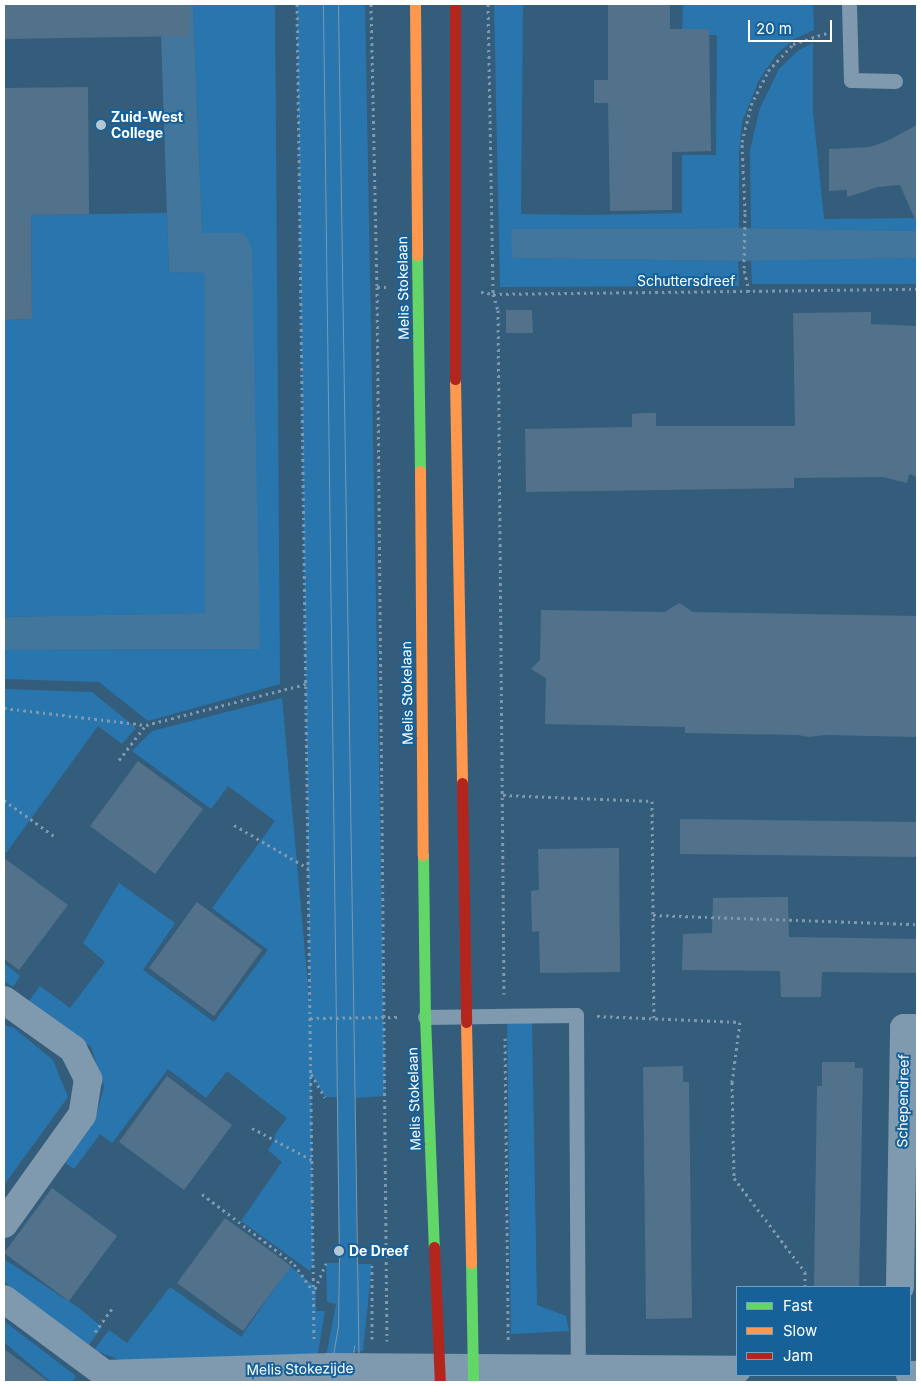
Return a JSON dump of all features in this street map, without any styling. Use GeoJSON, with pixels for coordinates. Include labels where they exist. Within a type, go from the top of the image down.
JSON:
{"type":"FeatureCollection","features":[{"type":"Feature","properties":{"kind":"street","name":"Melis Stokelaan"},"geometry":{"type":"LineString","coordinates":[[415,4],[425,1017],[440,1375]]}},
{"type":"Feature","properties":{"kind":"street"},"geometry":{"type":"LineString","coordinates":[[455,4],[454,287],[473,1375]]}},
{"type":"Feature","properties":{"kind":"street"},"geometry":{"type":"LineString","coordinates":[[4,1000],[72,1049],[88,1079],[82,1115],[4,1224]]}},
{"type":"Feature","properties":{"kind":"street","name":"Schependreef"},"geometry":{"type":"LineString","coordinates":[[900,1286],[909,1187],[904,1028],[917,1028]]}},
{"type":"Feature","properties":{"kind":"street","name":"Melis Stokezijde"},"geometry":{"type":"LineString","coordinates":[[4,1299],[105,1374],[379,1367],[440,1375]]}},
{"type":"Feature","properties":{"kind":"street"},"geometry":{"type":"LineString","coordinates":[[440,1375],[473,1375],[508,1367],[736,1370]]}},
{"type":"Feature","properties":{"kind":"lane"},"geometry":{"type":"LineString","coordinates":[[849,4],[851,80],[895,81]]}},
{"type":"Feature","properties":{"kind":"lane"},"geometry":{"type":"LineString","coordinates":[[425,1017],[576,1015],[578,1368]]}},
{"type":"Feature","properties":{"kind":"path"},"geometry":{"type":"LineString","coordinates":[[297,4],[315,1368]]}},
{"type":"Feature","properties":{"kind":"path","name":"Melis Stokelaan"},"geometry":{"type":"LineString","coordinates":[[372,4],[377,297],[384,1017],[379,1367]]}},
{"type":"Feature","properties":{"kind":"path"},"geometry":{"type":"LineString","coordinates":[[488,4],[493,294],[498,310],[508,1367]]}},
{"type":"Feature","properties":{"kind":"path"},"geometry":{"type":"LineString","coordinates":[[749,292],[744,268],[742,142],[750,104],[768,71],[793,44],[849,26]]}},
{"type":"Feature","properties":{"kind":"path","name":"Schuttersdreef"},"geometry":{"type":"LineString","coordinates":[[454,287],[493,294],[917,289]]}},
{"type":"Feature","properties":{"kind":"path"},"geometry":{"type":"LineString","coordinates":[[4,708],[146,725],[306,684]]}},
{"type":"Feature","properties":{"kind":"path"},"geometry":{"type":"LineString","coordinates":[[119,760],[146,725]]}},
{"type":"Feature","properties":{"kind":"path"},"geometry":{"type":"LineString","coordinates":[[503,795],[652,801],[654,1018]]}},
{"type":"Feature","properties":{"kind":"path"},"geometry":{"type":"LineString","coordinates":[[4,800],[54,836]]}},
{"type":"Feature","properties":{"kind":"path"},"geometry":{"type":"LineString","coordinates":[[234,825],[308,868]]}},
{"type":"Feature","properties":{"kind":"path"},"geometry":{"type":"LineString","coordinates":[[654,915],[917,924]]}},
{"type":"Feature","properties":{"kind":"path"},"geometry":{"type":"LineString","coordinates":[[576,1015],[740,1022],[732,1082],[734,1178],[805,1272],[804,1286]]}},
{"type":"Feature","properties":{"kind":"path"},"geometry":{"type":"LineString","coordinates":[[310,1018],[384,1017]]}},
{"type":"Feature","properties":{"kind":"path"},"geometry":{"type":"LineString","coordinates":[[311,1073],[325,1097]]}},
{"type":"Feature","properties":{"kind":"path"},"geometry":{"type":"LineString","coordinates":[[252,1128],[312,1160]]}},
{"type":"Feature","properties":{"kind":"path"},"geometry":{"type":"LineString","coordinates":[[202,1194],[294,1264],[314,1292]]}},
{"type":"Feature","properties":{"kind":"path"},"geometry":{"type":"LineString","coordinates":[[314,1292],[326,1263]]}},
{"type":"Feature","properties":{"kind":"path"},"geometry":{"type":"LineString","coordinates":[[372,1264],[379,1367]]}},
{"type":"Feature","properties":{"kind":"shaded area"},"geometry":{"type":"Polygon","coordinates":[[[160,4],[193,4],[202,233],[243,233],[249,240],[252,251],[260,649],[4,650],[4,617],[205,613],[205,273],[169,272],[160,4]]]}},
{"type":"Feature","properties":{"kind":"shaded area"},"geometry":{"type":"Polygon","coordinates":[[[193,4],[275,4],[280,684],[148,721],[99,682],[4,679],[4,650],[260,649],[243,233],[202,234],[193,4]]]}},
{"type":"Feature","properties":{"kind":"shaded area"},"geometry":{"type":"Polygon","coordinates":[[[297,4],[365,4],[385,1096],[355,1098],[357,1264],[372,1264],[363,1351],[326,1357],[336,1304],[327,1302],[326,1263],[339,1263],[337,1097],[325,1097],[311,1074],[313,1263],[310,1271],[241,1221],[282,1162],[268,1150],[275,1134],[287,1118],[227,1071],[206,1098],[168,1069],[112,1143],[100,1134],[74,1169],[61,1160],[96,1116],[104,1087],[91,1047],[29,1001],[40,986],[70,1008],[105,962],[83,943],[119,883],[175,923],[143,970],[214,1022],[268,950],[212,908],[275,821],[228,786],[211,809],[132,751],[152,731],[282,698],[310,1008],[297,4]]]}},
{"type":"Feature","properties":{"kind":"shaded area"},"geometry":{"type":"Polygon","coordinates":[[[494,4],[523,4],[521,214],[589,215],[682,213],[682,155],[716,155],[717,35],[682,35],[683,4],[813,4],[814,30],[794,39],[776,55],[759,80],[742,122],[739,154],[739,228],[512,229],[512,258],[738,261],[739,286],[500,287],[494,4]]]}},
{"type":"Feature","properties":{"kind":"shaded area"},"geometry":{"type":"Polygon","coordinates":[[[813,43],[813,112],[824,219],[917,218],[917,231],[751,228],[750,150],[760,108],[779,69],[799,50],[813,43]]]}},
{"type":"Feature","properties":{"kind":"shaded area"},"geometry":{"type":"Polygon","coordinates":[[[167,213],[169,272],[205,273],[205,613],[4,617],[4,320],[32,319],[31,215],[167,213]]]}},
{"type":"Feature","properties":{"kind":"shaded area"},"geometry":{"type":"Polygon","coordinates":[[[744,228],[917,231],[917,258],[738,261],[512,258],[511,229],[744,228]]]}},
{"type":"Feature","properties":{"kind":"shaded area"},"geometry":{"type":"Polygon","coordinates":[[[917,258],[917,284],[752,284],[751,260],[917,258]]]}},
{"type":"Feature","properties":{"kind":"shaded area"},"geometry":{"type":"Polygon","coordinates":[[[4,689],[92,692],[136,728],[122,744],[98,726],[6,853],[4,851],[4,689]]]}},
{"type":"Feature","properties":{"kind":"shaded area"},"geometry":{"type":"Polygon","coordinates":[[[4,963],[20,976],[13,987],[4,981],[4,963]]]}},
{"type":"Feature","properties":{"kind":"shaded area"},"geometry":{"type":"Polygon","coordinates":[[[532,1022],[537,1305],[566,1316],[569,1331],[511,1334],[507,1023],[532,1022]]]}},
{"type":"Feature","properties":{"kind":"shaded area"},"geometry":{"type":"Polygon","coordinates":[[[4,1025],[14,1028],[53,1060],[68,1097],[4,1185],[4,1025]]]}},
{"type":"Feature","properties":{"kind":"shaded area"},"geometry":{"type":"Polygon","coordinates":[[[4,1259],[79,1308],[102,1327],[88,1346],[11,1288],[4,1280],[4,1259]]]}},
{"type":"Feature","properties":{"kind":"shaded area"},"geometry":{"type":"Polygon","coordinates":[[[290,1266],[316,1287],[316,1311],[325,1311],[317,1359],[120,1360],[94,1350],[109,1330],[127,1343],[170,1287],[241,1337],[290,1266]]]}},
{"type":"Feature","properties":{"kind":"shaded area"},"geometry":{"type":"Polygon","coordinates":[[[4,1321],[76,1376],[72,1382],[51,1382],[4,1342],[4,1321]]]}},
{"type":"Feature","properties":{"kind":"building"},"geometry":{"type":"Polygon","coordinates":[[[4,4],[190,4],[190,36],[4,39],[4,4]]]}},
{"type":"Feature","properties":{"kind":"building"},"geometry":{"type":"Polygon","coordinates":[[[608,4],[670,4],[670,29],[709,29],[711,151],[672,152],[672,210],[610,211],[608,103],[594,103],[594,80],[608,80],[608,4]]]}},
{"type":"Feature","properties":{"kind":"building"},"geometry":{"type":"Polygon","coordinates":[[[88,87],[89,214],[31,215],[32,319],[4,320],[4,88],[88,87]]]}},
{"type":"Feature","properties":{"kind":"building"},"geometry":{"type":"Polygon","coordinates":[[[917,125],[917,224],[900,185],[878,187],[847,197],[847,190],[829,191],[829,149],[870,147],[887,141],[917,125]]]}},
{"type":"Feature","properties":{"kind":"building"},"geometry":{"type":"Polygon","coordinates":[[[506,310],[532,310],[533,333],[506,333],[506,310]]]}},
{"type":"Feature","properties":{"kind":"building"},"geometry":{"type":"Polygon","coordinates":[[[871,312],[871,324],[917,326],[917,477],[909,474],[907,483],[883,477],[794,478],[794,488],[526,492],[525,429],[632,427],[632,414],[645,413],[656,413],[656,426],[795,426],[793,313],[871,312]]]}},
{"type":"Feature","properties":{"kind":"building"},"geometry":{"type":"Polygon","coordinates":[[[679,603],[693,612],[917,616],[917,737],[825,735],[809,737],[798,735],[685,733],[685,727],[545,724],[546,678],[531,669],[540,660],[541,610],[665,612],[679,603]]]}},
{"type":"Feature","properties":{"kind":"building"},"geometry":{"type":"Polygon","coordinates":[[[138,761],[203,809],[155,874],[90,826],[138,761]]]}},
{"type":"Feature","properties":{"kind":"building"},"geometry":{"type":"Polygon","coordinates":[[[680,819],[917,822],[917,857],[680,854],[680,819]]]}},
{"type":"Feature","properties":{"kind":"building"},"geometry":{"type":"Polygon","coordinates":[[[619,848],[620,972],[540,973],[539,931],[532,932],[531,891],[539,890],[538,849],[619,848]]]}},
{"type":"Feature","properties":{"kind":"building"},"geometry":{"type":"Polygon","coordinates":[[[4,858],[68,905],[19,970],[4,959],[4,858]]]}},
{"type":"Feature","properties":{"kind":"building"},"geometry":{"type":"Polygon","coordinates":[[[788,897],[789,937],[917,939],[917,973],[822,972],[821,997],[781,997],[780,971],[682,970],[683,934],[712,933],[713,898],[788,897]]]}},
{"type":"Feature","properties":{"kind":"building"},"geometry":{"type":"Polygon","coordinates":[[[197,902],[262,950],[214,1016],[149,968],[197,902]]]}},
{"type":"Feature","properties":{"kind":"building"},"geometry":{"type":"Polygon","coordinates":[[[822,1062],[855,1062],[855,1068],[863,1068],[859,1286],[814,1286],[817,1086],[822,1086],[822,1062]]]}},
{"type":"Feature","properties":{"kind":"building"},"geometry":{"type":"Polygon","coordinates":[[[683,1066],[683,1082],[689,1082],[692,1318],[646,1319],[643,1067],[683,1066]]]}},
{"type":"Feature","properties":{"kind":"building"},"geometry":{"type":"Polygon","coordinates":[[[167,1076],[232,1125],[184,1190],[119,1142],[167,1076]]]}},
{"type":"Feature","properties":{"kind":"building"},"geometry":{"type":"Polygon","coordinates":[[[52,1188],[117,1236],[69,1301],[4,1253],[52,1188]]]}},
{"type":"Feature","properties":{"kind":"building"},"geometry":{"type":"Polygon","coordinates":[[[225,1218],[291,1266],[243,1331],[177,1283],[225,1218]]]}},
{"type":"Feature","properties":{"kind":"building"},"geometry":{"type":"Polygon","coordinates":[[[4,1349],[49,1382],[4,1382],[4,1349]]]}},
{"type":"Feature","properties":{"kind":"tram line"},"geometry":{"type":"LineString","coordinates":[[317,1382],[329,1367],[334,1349],[338,1326],[339,1263],[323,4]]}},
{"type":"Feature","properties":{"kind":"tram line"},"geometry":{"type":"LineString","coordinates":[[338,4],[359,1382]]}},
{"type":"Feature","properties":{"kind":"tram line"},"geometry":{"type":"LineString","coordinates":[[349,1382],[354,1345]]}},
{"type":"Feature","properties":{"kind":"traffic: fast"},"geometry":{"type":"LineString","coordinates":[[417,255],[420,471]]}},
{"type":"Feature","properties":{"kind":"traffic: fast"},"geometry":{"type":"LineString","coordinates":[[423,855],[425,1017],[434,1247]]}},
{"type":"Feature","properties":{"kind":"traffic: fast"},"geometry":{"type":"LineString","coordinates":[[471,1263],[473,1382]]}},
{"type":"Feature","properties":{"kind":"traffic: slow"},"geometry":{"type":"LineString","coordinates":[[415,4],[417,255]]}},
{"type":"Feature","properties":{"kind":"traffic: slow"},"geometry":{"type":"LineString","coordinates":[[455,379],[462,783]]}},
{"type":"Feature","properties":{"kind":"traffic: slow"},"geometry":{"type":"LineString","coordinates":[[420,471],[423,855]]}},
{"type":"Feature","properties":{"kind":"traffic: slow"},"geometry":{"type":"LineString","coordinates":[[466,1022],[471,1263]]}},
{"type":"Feature","properties":{"kind":"traffic: jam"},"geometry":{"type":"LineString","coordinates":[[455,4],[455,379]]}},
{"type":"Feature","properties":{"kind":"traffic: jam"},"geometry":{"type":"LineString","coordinates":[[462,783],[466,1022]]}},
{"type":"Feature","properties":{"kind":"traffic: jam"},"geometry":{"type":"LineString","coordinates":[[434,1247],[440,1382]]}},
{"type":"Feature","properties":{"kind":"place","name":"Zuid-West College"},"geometry":{"type":"Point","coordinates":[101,125]}},
{"type":"Feature","properties":{"kind":"place","name":"De Dreef"},"geometry":{"type":"Point","coordinates":[339,1251]}}]}
